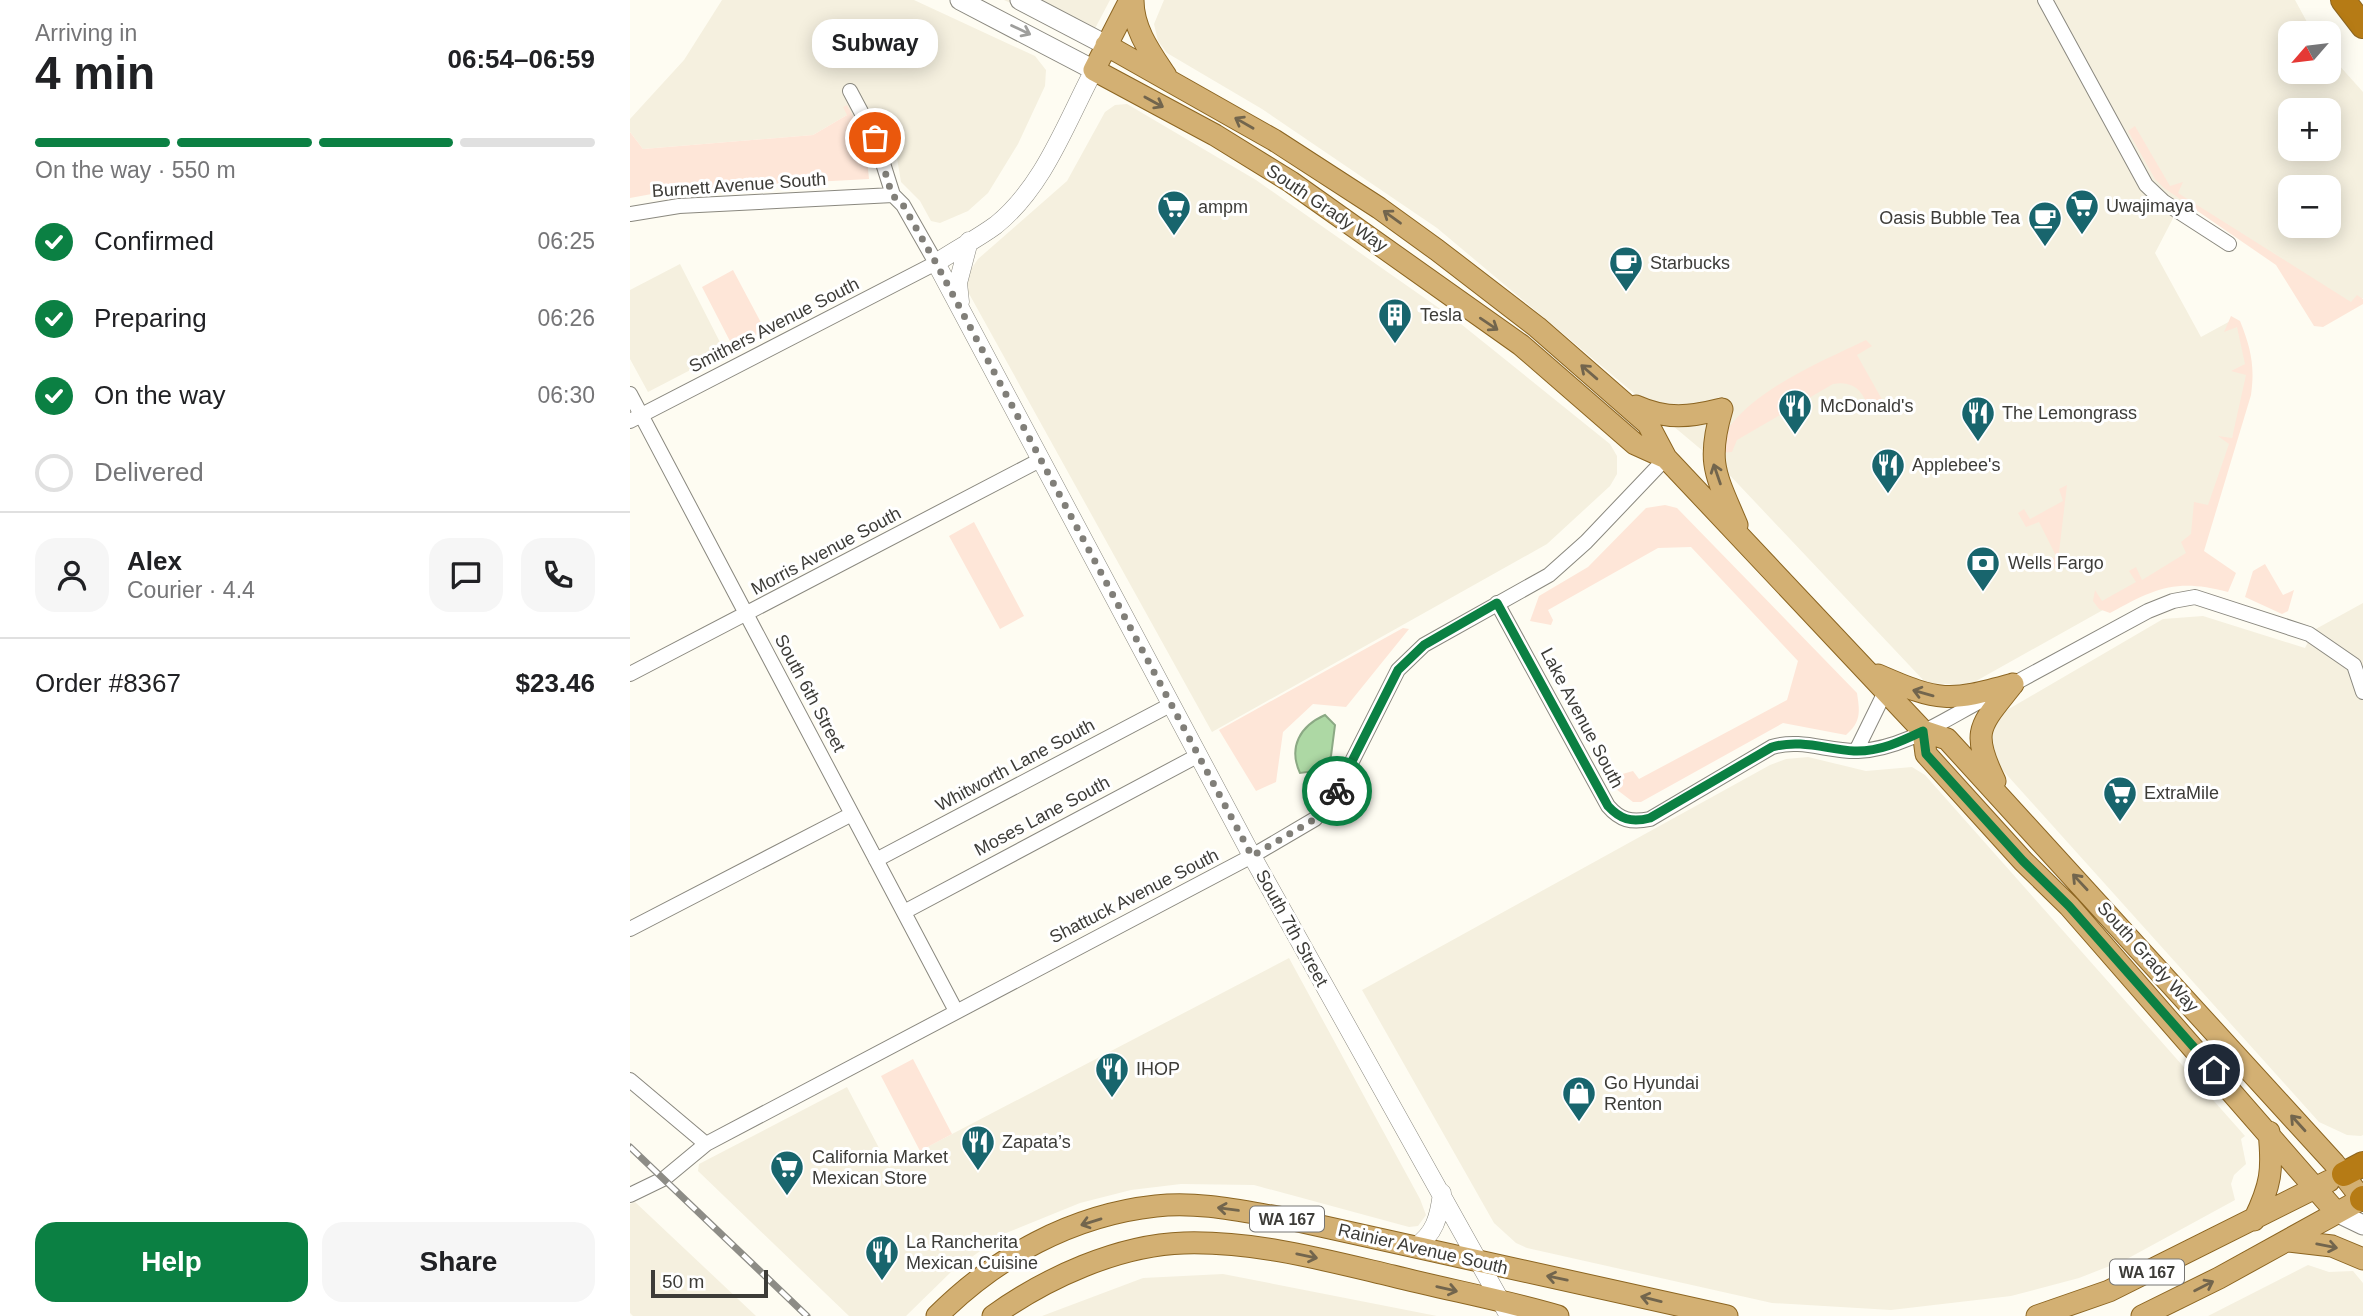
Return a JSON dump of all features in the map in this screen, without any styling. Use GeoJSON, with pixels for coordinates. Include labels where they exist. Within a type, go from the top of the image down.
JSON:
{"type":"FeatureCollection","features":[{"type":"Feature","properties":{"kind":"highway"},"geometry":{"type":"LineString","coordinates":[[2343,0],[2363,26]]}},
{"type":"Feature","properties":{"kind":"main road","name":"South Grady Way"},"geometry":{"type":"LineString","coordinates":[[960,0],[1094,70],[1256,160],[1521,345],[1635,444],[1666,458]]}},
{"type":"Feature","properties":{"kind":"main road","name":"South Grady Way"},"geometry":{"type":"LineString","coordinates":[[1020,0],[1106,45],[1282,145],[1357,193],[1486,287],[1648,424],[1666,458],[1923,731],[1947,739],[2353,1169],[2362,1211]]}},
{"type":"Feature","properties":{"kind":"main road"},"geometry":{"type":"LineString","coordinates":[[1094,70],[1131,0]]}},
{"type":"Feature","properties":{"kind":"main road"},"geometry":{"type":"LineString","coordinates":[[1131,0],[1133,16],[1141,36],[1170,81]]}},
{"type":"Feature","properties":{"kind":"main road"},"geometry":{"type":"LineString","coordinates":[[1256,160],[1282,145]]}},
{"type":"Feature","properties":{"kind":"main road"},"geometry":{"type":"LineString","coordinates":[[1354,226],[1370,221],[1412,250],[1427,253],[1437,250]]}},
{"type":"Feature","properties":{"kind":"main road"},"geometry":{"type":"LineString","coordinates":[[1417,271],[1433,268],[1470,290],[1486,287]]}},
{"type":"Feature","properties":{"kind":"main road"},"geometry":{"type":"LineString","coordinates":[[1620,399],[1667,417],[1722,409],[1713,437],[1713,464],[1741,537]]}},
{"type":"Feature","properties":{"kind":"main road"},"geometry":{"type":"LineString","coordinates":[[1868,671],[1922,693],[1942,698],[1965,698],[2013,684]]}},
{"type":"Feature","properties":{"kind":"main road"},"geometry":{"type":"LineString","coordinates":[[2005,802],[1983,756],[1979,739],[1984,720],[2013,684]]}},
{"type":"Feature","properties":{"kind":"main road","name":"South Grady Way"},"geometry":{"type":"LineString","coordinates":[[1923,731],[1926,754],[2023,861],[2069,906],[2317,1187],[2336,1212]]}},
{"type":"Feature","properties":{"kind":"main road"},"geometry":{"type":"LineString","coordinates":[[2254,1220],[2272,1176],[2269,1132]]}},
{"type":"Feature","properties":{"kind":"main road","name":"WA 167"},"geometry":{"type":"LineString","coordinates":[[2037,1316],[2109,1291],[2353,1169]]}},
{"type":"Feature","properties":{"kind":"main road","name":"Rainier Avenue South"},"geometry":{"type":"LineString","coordinates":[[937,1316],[990,1270],[1030,1245],[1072,1227],[1157,1206],[1226,1208],[1727,1316]]}},
{"type":"Feature","properties":{"kind":"main road","name":"WA 167"},"geometry":{"type":"LineString","coordinates":[[2142,1316],[2289,1241],[2336,1212],[2362,1211]]}},
{"type":"Feature","properties":{"kind":"main road"},"geometry":{"type":"LineString","coordinates":[[2289,1241],[2332,1246],[2363,1259]]}},
{"type":"Feature","properties":{"kind":"main road","name":"Rainier Avenue South"},"geometry":{"type":"LineString","coordinates":[[993,1316],[1016,1300],[1097,1262],[1146,1248],[1184,1243],[1250,1246],[1299,1254],[1505,1309],[1558,1316]]}},
{"type":"Feature","properties":{"kind":"street"},"geometry":{"type":"LineString","coordinates":[[2045,0],[2147,186],[2164,202],[2229,244]]}},
{"type":"Feature","properties":{"kind":"street"},"geometry":{"type":"LineString","coordinates":[[936,263],[996,225],[1023,197],[1046,165],[1094,70]]}},
{"type":"Feature","properties":{"kind":"street","name":"South 7th Street"},"geometry":{"type":"LineString","coordinates":[[850,91],[875,138],[892,195],[903,205],[936,263],[1252,856],[1505,1309]]}},
{"type":"Feature","properties":{"kind":"street","name":"Burnett Avenue South"},"geometry":{"type":"LineString","coordinates":[[630,214],[679,206],[892,195]]}},
{"type":"Feature","properties":{"kind":"street"},"geometry":{"type":"LineString","coordinates":[[960,309],[958,283],[969,242]]}},
{"type":"Feature","properties":{"kind":"street","name":"Smithers Avenue South"},"geometry":{"type":"LineString","coordinates":[[636,418],[936,263]]}},
{"type":"Feature","properties":{"kind":"street","name":"South 6th Street"},"geometry":{"type":"LineString","coordinates":[[630,394],[636,418],[746,614],[956,1011]]}},
{"type":"Feature","properties":{"kind":"street","name":"Shattuck Avenue South"},"geometry":{"type":"LineString","coordinates":[[630,1195],[664,1178],[706,1144],[1252,856],[1315,819],[1334,797],[1398,670],[1424,645],[1558,566],[1586,542],[1666,458]]}},
{"type":"Feature","properties":{"kind":"street","name":"Morris Avenue South"},"geometry":{"type":"LineString","coordinates":[[630,674],[1040,460]]}},
{"type":"Feature","properties":{"kind":"street","name":"Lake Avenue South"},"geometry":{"type":"LineString","coordinates":[[1497,603],[1608,806],[1618,817],[1635,822],[1650,818],[1772,747],[1785,743],[1856,751],[1895,744],[2148,611],[2173,601],[2195,597],[2309,634],[2354,665],[2363,692]]}},
{"type":"Feature","properties":{"kind":"street"},"geometry":{"type":"LineString","coordinates":[[1856,751],[1886,690]]}},
{"type":"Feature","properties":{"kind":"street","name":"Whitworth Lane South"},"geometry":{"type":"LineString","coordinates":[[876,860],[1172,704]]}},
{"type":"Feature","properties":{"kind":"street","name":"Moses Lane South"},"geometry":{"type":"LineString","coordinates":[[904,912],[1199,755]]}},
{"type":"Feature","properties":{"kind":"street"},"geometry":{"type":"LineString","coordinates":[[630,929],[852,814]]}},
{"type":"Feature","properties":{"kind":"street"},"geometry":{"type":"LineString","coordinates":[[630,1080],[706,1144]]}},
{"type":"Feature","properties":{"kind":"street"},"geometry":{"type":"LineString","coordinates":[[1414,1248],[1432,1233],[1439,1218],[1442,1193]]}},
{"type":"Feature","properties":{"kind":"shaded area"},"geometry":{"type":"Polygon","coordinates":[[[722,0],[914,0],[1035,56],[1046,70],[1045,86],[1018,144],[988,193],[968,211],[940,223],[931,221],[920,201],[901,182],[896,152],[874,111],[856,121],[847,106],[847,115],[813,135],[643,149],[630,132],[630,119],[684,60],[722,0]]]}},
{"type":"Feature","properties":{"kind":"shaded area"},"geometry":{"type":"Polygon","coordinates":[[[1004,0],[1110,0],[1090,38],[1004,0]]]}},
{"type":"Feature","properties":{"kind":"shaded area"},"geometry":{"type":"Polygon","coordinates":[[[1164,0],[2295,0],[2306,21],[2278,21],[2278,84],[2342,84],[2342,69],[2363,92],[2363,298],[2317,323],[2283,264],[2183,199],[2155,253],[2201,337],[2234,319],[2247,348],[2246,394],[2194,559],[1969,685],[1926,683],[1722,467],[1437,228],[1262,109],[1167,53],[1158,41],[1154,24],[1164,0]]]}},
{"type":"Feature","properties":{"kind":"shaded area"},"geometry":{"type":"Polygon","coordinates":[[[1127,104],[1256,180],[1456,320],[1610,444],[1617,456],[1617,474],[1610,486],[1547,544],[1212,732],[967,290],[965,278],[978,259],[1067,181],[1105,112],[1115,105],[1127,104]]]}},
{"type":"Feature","properties":{"kind":"shaded area"},"geometry":{"type":"Polygon","coordinates":[[[847,105],[865,137],[869,179],[679,189],[630,198],[630,132],[643,149],[813,135],[847,115],[843,107],[847,105]]]}},
{"type":"Feature","properties":{"kind":"shaded area"},"geometry":{"type":"Polygon","coordinates":[[[2135,126],[2170,186],[2183,182],[2178,193],[2351,302],[2357,295],[2363,299],[2363,304],[2323,327],[2314,326],[2276,265],[2164,188],[2155,179],[2128,131],[2135,126]]]}},
{"type":"Feature","properties":{"kind":"shaded area"},"geometry":{"type":"Polygon","coordinates":[[[680,264],[725,352],[648,392],[630,359],[630,290],[680,264]]]}},
{"type":"Feature","properties":{"kind":"shaded area"},"geometry":{"type":"Polygon","coordinates":[[[733,270],[765,330],[733,347],[702,287],[733,270]]]}},
{"type":"Feature","properties":{"kind":"shaded area"},"geometry":{"type":"Polygon","coordinates":[[[2231,316],[2240,321],[2249,349],[2253,375],[2251,395],[2204,551],[2236,573],[2228,592],[2180,586],[2140,597],[2110,613],[2099,609],[2093,601],[2095,590],[2102,601],[2136,582],[2129,571],[2136,567],[2142,580],[2186,553],[2181,542],[2191,534],[2194,502],[2208,505],[2229,444],[2218,436],[2232,438],[2246,375],[2231,371],[2245,364],[2237,327],[2224,332],[2231,316]]]}},
{"type":"Feature","properties":{"kind":"shaded area"},"geometry":{"type":"Polygon","coordinates":[[[1866,340],[1872,346],[1857,355],[1884,403],[1869,410],[1857,389],[1847,384],[1833,384],[1737,440],[1732,452],[1717,453],[1725,433],[1739,415],[1757,399],[1802,371],[1866,340]]]}},
{"type":"Feature","properties":{"kind":"shaded area"},"geometry":{"type":"Polygon","coordinates":[[[2067,485],[2057,569],[2045,563],[2056,556],[2039,522],[2026,527],[2018,513],[2024,509],[2030,519],[2063,501],[2059,489],[2067,485]]]}},
{"type":"Feature","properties":{"kind":"shaded area"},"geometry":{"type":"Polygon","coordinates":[[[1665,505],[1677,508],[1857,693],[1859,711],[1857,721],[1846,735],[1783,723],[1641,802],[1633,802],[1616,789],[1614,782],[1619,775],[1633,771],[1639,779],[1787,700],[1798,661],[1691,547],[1658,548],[1548,610],[1553,620],[1551,625],[1530,621],[1539,596],[1588,567],[1646,508],[1665,505]]]}},
{"type":"Feature","properties":{"kind":"shaded area"},"geometry":{"type":"Polygon","coordinates":[[[974,522],[1024,616],[1000,629],[949,536],[974,522]]]}},
{"type":"Feature","properties":{"kind":"shaded area"},"geometry":{"type":"Polygon","coordinates":[[[2265,564],[2283,595],[2294,590],[2288,611],[2282,614],[2245,597],[2253,571],[2265,564]]]}},
{"type":"Feature","properties":{"kind":"shaded area"},"geometry":{"type":"Polygon","coordinates":[[[2363,603],[2361,1136],[2347,1135],[2319,1122],[1989,755],[1995,717],[2163,619],[2203,616],[2305,648],[2314,630],[2363,603]]]}},
{"type":"Feature","properties":{"kind":"shaded area"},"geometry":{"type":"Polygon","coordinates":[[[1403,628],[1409,629],[1346,707],[1313,704],[1283,732],[1276,782],[1256,791],[1219,730],[1403,628]]]}},
{"type":"Feature","properties":{"kind":"shaded area"},"geometry":{"type":"Polygon","coordinates":[[[1325,715],[1335,725],[1331,756],[1322,770],[1300,773],[1295,755],[1299,738],[1309,725],[1325,715]]]}},
{"type":"Feature","properties":{"kind":"shaded area"},"geometry":{"type":"Polygon","coordinates":[[[1808,757],[1866,771],[1912,767],[1925,775],[2245,1136],[2241,1139],[2246,1164],[2234,1175],[2231,1184],[2235,1200],[2125,1260],[2079,1278],[2011,1296],[1891,1310],[1772,1303],[1527,1248],[1516,1243],[1494,1223],[1362,990],[1770,765],[1786,759],[1808,757]]]}},
{"type":"Feature","properties":{"kind":"shaded area"},"geometry":{"type":"Polygon","coordinates":[[[1289,958],[1420,1199],[1426,1215],[1418,1226],[1409,1227],[1254,1185],[1181,1184],[1131,1190],[1080,1203],[1006,1233],[953,1270],[906,1316],[849,1316],[698,1171],[699,1164],[847,1087],[889,1167],[1289,958]]]}},
{"type":"Feature","properties":{"kind":"shaded area"},"geometry":{"type":"Polygon","coordinates":[[[913,1059],[952,1134],[920,1151],[881,1076],[913,1059]]]}},
{"type":"Feature","properties":{"kind":"shaded area"},"geometry":{"type":"Polygon","coordinates":[[[635,1202],[756,1316],[633,1316],[630,1313],[630,1204],[635,1202]]]}},
{"type":"Feature","properties":{"kind":"shaded area"},"geometry":{"type":"Polygon","coordinates":[[[2308,1265],[2329,1272],[2353,1271],[2363,1283],[2363,1316],[2208,1316],[2308,1265]]]}},
{"type":"Feature","properties":{"kind":"shaded area"},"geometry":{"type":"Polygon","coordinates":[[[1223,1274],[1437,1316],[1042,1316],[1143,1278],[1223,1274]]]}},
{"type":"Feature","properties":{"kind":"railway"},"geometry":{"type":"LineString","coordinates":[[630,1147],[807,1316]]}},
{"type":"Feature","properties":{"kind":"way so far"},"geometry":{"type":"LineString","coordinates":[[875,138],[892,195],[903,205],[936,263],[1252,856],[1315,819],[1337,791]]}},
{"type":"Feature","properties":{"kind":"place","name":"Subway"},"geometry":{"type":"Point","coordinates":[875,138]}},
{"type":"Feature","properties":{"kind":"place","name":"Uwajimaya"},"geometry":{"type":"Point","coordinates":[2082,236]}},
{"type":"Feature","properties":{"kind":"place","name":"ampm"},"geometry":{"type":"Point","coordinates":[1174,237]}},
{"type":"Feature","properties":{"kind":"place","name":"Oasis Bubble Tea"},"geometry":{"type":"Point","coordinates":[2045,248]}},
{"type":"Feature","properties":{"kind":"place","name":"Starbucks"},"geometry":{"type":"Point","coordinates":[1626,293]}},
{"type":"Feature","properties":{"kind":"place","name":"Tesla"},"geometry":{"type":"Point","coordinates":[1395,345]}},
{"type":"Feature","properties":{"kind":"place","name":"McDonald's"},"geometry":{"type":"Point","coordinates":[1795,436]}},
{"type":"Feature","properties":{"kind":"place","name":"The Lemongrass"},"geometry":{"type":"Point","coordinates":[1978,443]}},
{"type":"Feature","properties":{"kind":"place","name":"Applebee's"},"geometry":{"type":"Point","coordinates":[1888,495]}},
{"type":"Feature","properties":{"kind":"place","name":"Wells Fargo"},"geometry":{"type":"Point","coordinates":[1983,593]}},
{"type":"Feature","properties":{"kind":"place","name":"ExtraMile"},"geometry":{"type":"Point","coordinates":[2120,823]}},
{"type":"Feature","properties":{"kind":"place","name":"IHOP"},"geometry":{"type":"Point","coordinates":[1112,1099]}},
{"type":"Feature","properties":{"kind":"place","name":"Go Hyundai Renton"},"geometry":{"type":"Point","coordinates":[1579,1123]}},
{"type":"Feature","properties":{"kind":"place","name":"Zapata’s"},"geometry":{"type":"Point","coordinates":[978,1172]}},
{"type":"Feature","properties":{"kind":"place","name":"California Market Mexican Store"},"geometry":{"type":"Point","coordinates":[787,1197]}},
{"type":"Feature","properties":{"kind":"place","name":"La Rancherita Mexican Cuisine"},"geometry":{"type":"Point","coordinates":[882,1282]}},
{"type":"Feature","properties":{"kind":"route"},"geometry":{"type":"LineString","coordinates":[[1337,791],[1398,670],[1424,645],[1497,603],[1608,806],[1618,817],[1635,822],[1650,818],[1772,747],[1785,743],[1856,751],[1895,744],[1923,731],[1926,754],[2023,861],[2069,906],[2214,1070]]}}]}
